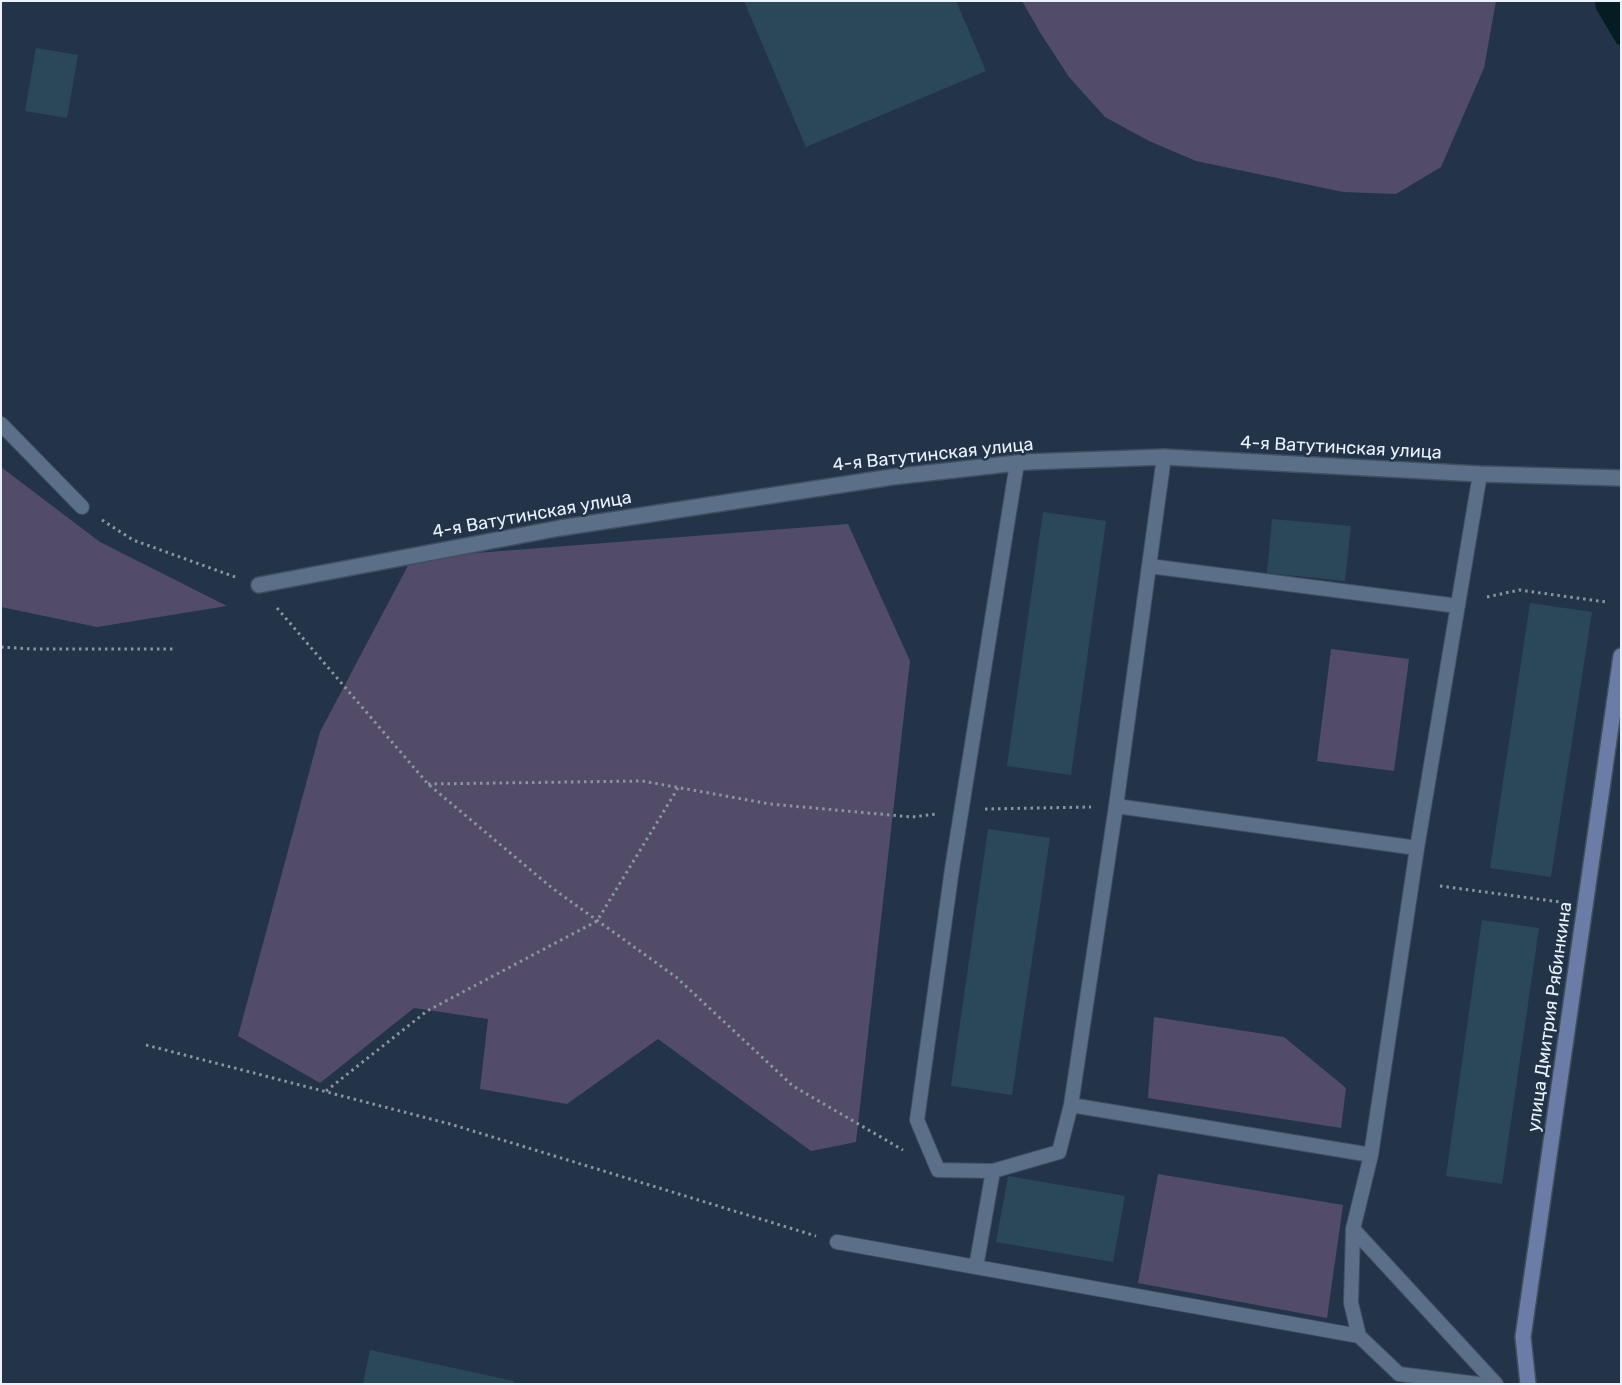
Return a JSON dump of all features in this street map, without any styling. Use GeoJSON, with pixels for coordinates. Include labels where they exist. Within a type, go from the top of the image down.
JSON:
{"type":"FeatureCollection","features":[{"type":"Feature","properties":{"kind":"street","name":"4-я Ватутинская улица"},"geometry":{"type":"LineString","coordinates":[[258,586],[579,525],[892,476],[1016,463],[1164,457],[1480,474],[1621,478]]}},
{"type":"Feature","properties":{"kind":"street","name":"улица Дмитрия Рябинкина"},"geometry":{"type":"LineString","coordinates":[[1528,1384],[1524,1337],[1620,676],[1621,656]]}},
{"type":"Feature","properties":{"kind":"lane"},"geometry":{"type":"LineString","coordinates":[[1,424],[82,507]]}},
{"type":"Feature","properties":{"kind":"lane"},"geometry":{"type":"LineString","coordinates":[[1016,463],[962,810],[917,1120],[938,1170],[993,1171],[1059,1152],[1072,1105],[1116,806],[1164,457]]}},
{"type":"Feature","properties":{"kind":"lane"},"geometry":{"type":"LineString","coordinates":[[1359,1336],[1351,1303],[1353,1229],[1371,1154],[1417,848],[1480,474]]}},
{"type":"Feature","properties":{"kind":"lane"},"geometry":{"type":"LineString","coordinates":[[1149,566],[1458,606]]}},
{"type":"Feature","properties":{"kind":"lane"},"geometry":{"type":"LineString","coordinates":[[1116,806],[1417,848]]}},
{"type":"Feature","properties":{"kind":"lane"},"geometry":{"type":"LineString","coordinates":[[1072,1105],[1371,1154]]}},
{"type":"Feature","properties":{"kind":"lane"},"geometry":{"type":"LineString","coordinates":[[976,1267],[993,1171]]}},
{"type":"Feature","properties":{"kind":"lane"},"geometry":{"type":"LineString","coordinates":[[1353,1229],[1496,1384]]}},
{"type":"Feature","properties":{"kind":"lane"},"geometry":{"type":"LineString","coordinates":[[837,1242],[1359,1336],[1400,1374],[1478,1384]]}},
{"type":"Feature","properties":{"kind":"path"},"geometry":{"type":"LineString","coordinates":[[82,507],[133,540],[258,586],[428,784],[552,888],[676,977],[793,1086],[938,1170]]}},
{"type":"Feature","properties":{"kind":"path"},"geometry":{"type":"LineString","coordinates":[[1487,596],[1519,590],[1606,602]]}},
{"type":"Feature","properties":{"kind":"path"},"geometry":{"type":"LineString","coordinates":[[1,647],[32,649],[174,649]]}},
{"type":"Feature","properties":{"kind":"path"},"geometry":{"type":"LineString","coordinates":[[428,784],[642,782],[770,804],[912,817],[962,810],[1116,806]]}},
{"type":"Feature","properties":{"kind":"path"},"geometry":{"type":"LineString","coordinates":[[325,1092],[427,1011],[597,920],[678,788]]}},
{"type":"Feature","properties":{"kind":"path"},"geometry":{"type":"LineString","coordinates":[[1440,886],[1566,903]]}},
{"type":"Feature","properties":{"kind":"path"},"geometry":{"type":"LineString","coordinates":[[146,1045],[450,1124],[837,1242]]}},
{"type":"Feature","properties":{"kind":"shaded area"},"geometry":{"type":"Polygon","coordinates":[[[1022,1],[1496,1],[1484,68],[1441,167],[1396,194],[1343,192],[1196,161],[1149,141],[1105,117],[1069,77],[1022,1]]]}},
{"type":"Feature","properties":{"kind":"shaded area"},"geometry":{"type":"Polygon","coordinates":[[[1,467],[100,542],[227,606],[97,627],[1,607],[1,467]]]}},
{"type":"Feature","properties":{"kind":"shaded area"},"geometry":{"type":"Polygon","coordinates":[[[848,524],[910,661],[856,1142],[811,1151],[658,1039],[567,1104],[480,1089],[488,1019],[414,1008],[320,1083],[238,1036],[320,732],[412,558],[848,524]]]}},
{"type":"Feature","properties":{"kind":"shaded area"},"geometry":{"type":"Polygon","coordinates":[[[1331,649],[1409,659],[1394,771],[1317,761],[1331,649]]]}},
{"type":"Feature","properties":{"kind":"shaded area"},"geometry":{"type":"Polygon","coordinates":[[[1154,1017],[1284,1037],[1346,1088],[1341,1128],[1148,1098],[1154,1017]]]}},
{"type":"Feature","properties":{"kind":"shaded area"},"geometry":{"type":"Polygon","coordinates":[[[1158,1174],[1343,1205],[1327,1318],[1138,1283],[1158,1174]]]}},
{"type":"Feature","properties":{"kind":"water"},"geometry":{"type":"Polygon","coordinates":[[[1595,1],[1621,1],[1621,45],[1617,44],[1596,9],[1595,1]]]}},
{"type":"Feature","properties":{"kind":"building"},"geometry":{"type":"Polygon","coordinates":[[[744,1],[956,1],[986,71],[806,147],[744,1]]]}},
{"type":"Feature","properties":{"kind":"building"},"geometry":{"type":"Polygon","coordinates":[[[36,48],[78,55],[67,118],[25,111],[36,48]]]}},
{"type":"Feature","properties":{"kind":"building"},"geometry":{"type":"Polygon","coordinates":[[[1043,512],[1106,521],[1071,775],[1007,766],[1043,512]]]}},
{"type":"Feature","properties":{"kind":"building"},"geometry":{"type":"Polygon","coordinates":[[[1272,519],[1351,526],[1345,581],[1267,573],[1272,519]]]}},
{"type":"Feature","properties":{"kind":"building"},"geometry":{"type":"Polygon","coordinates":[[[1530,603],[1592,612],[1551,877],[1490,868],[1530,603]]]}},
{"type":"Feature","properties":{"kind":"building"},"geometry":{"type":"Polygon","coordinates":[[[988,829],[1050,838],[1012,1095],[951,1086],[988,829]]]}},
{"type":"Feature","properties":{"kind":"building"},"geometry":{"type":"Polygon","coordinates":[[[1482,920],[1539,928],[1502,1184],[1446,1176],[1482,920]]]}},
{"type":"Feature","properties":{"kind":"building"},"geometry":{"type":"Polygon","coordinates":[[[1008,1176],[1125,1196],[1113,1262],[996,1242],[1008,1176]]]}},
{"type":"Feature","properties":{"kind":"building"},"geometry":{"type":"Polygon","coordinates":[[[370,1350],[514,1381],[513,1384],[363,1384],[370,1350]]]}}]}
